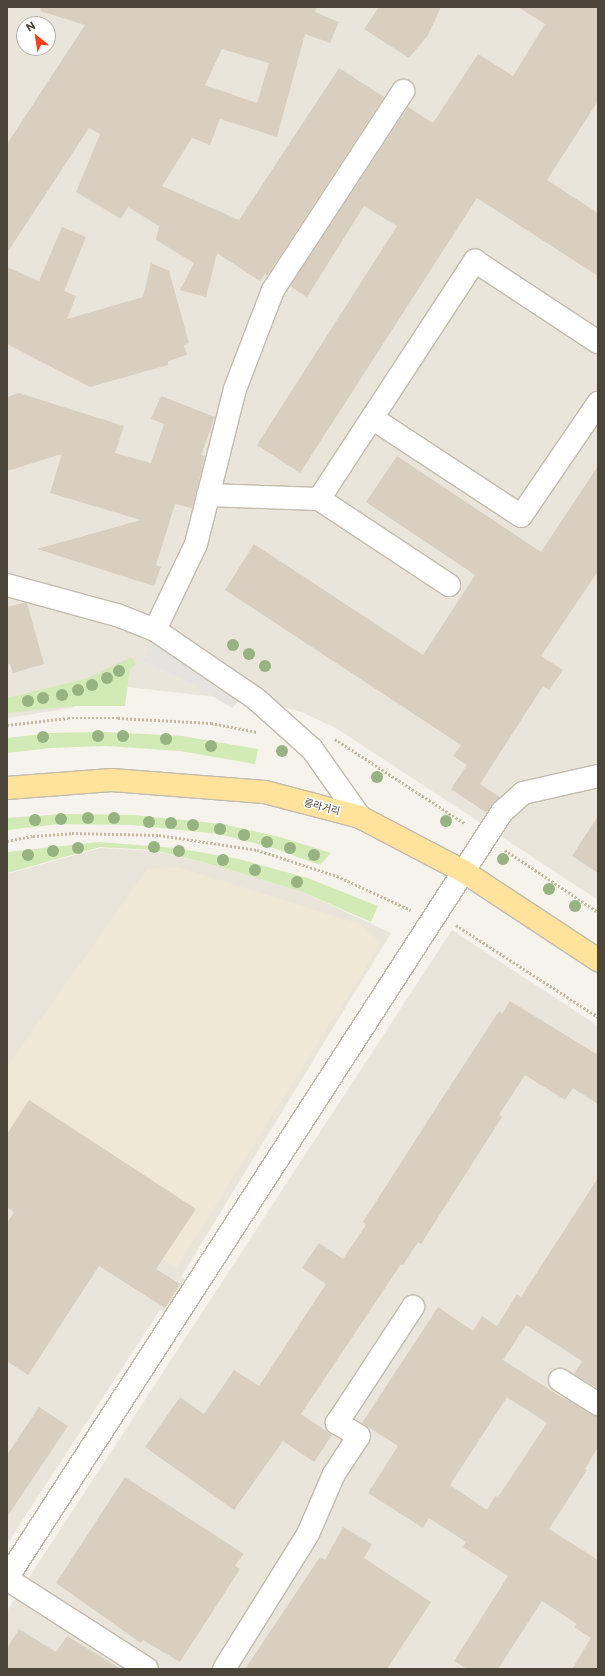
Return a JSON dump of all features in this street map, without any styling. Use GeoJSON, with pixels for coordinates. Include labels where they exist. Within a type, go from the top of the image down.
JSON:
{"type":"FeatureCollection","features":[{"type":"Feature","properties":{"kind":"main road","name":"릉라거리"},"geometry":{"type":"LineString","coordinates":[[7,788],[112,780],[265,792],[360,818],[464,871],[598,960]]}},
{"type":"Feature","properties":{"kind":"street"},"geometry":{"type":"LineString","coordinates":[[155,630],[196,544],[235,389],[273,290],[403,91]]}},
{"type":"Feature","properties":{"kind":"street"},"geometry":{"type":"LineString","coordinates":[[319,499],[475,261],[598,342]]}},
{"type":"Feature","properties":{"kind":"street"},"geometry":{"type":"LineString","coordinates":[[372,418],[521,516],[598,403]]}},
{"type":"Feature","properties":{"kind":"street"},"geometry":{"type":"LineString","coordinates":[[208,495],[319,499],[449,585]]}},
{"type":"Feature","properties":{"kind":"street"},"geometry":{"type":"LineString","coordinates":[[7,586],[117,615],[155,630],[256,699],[312,749],[360,818]]}},
{"type":"Feature","properties":{"kind":"street"},"geometry":{"type":"LineString","coordinates":[[146,1669],[7,1578],[155,1352],[502,812],[523,793],[598,776]]}},
{"type":"Feature","properties":{"kind":"street"},"geometry":{"type":"LineString","coordinates":[[224,1669],[308,1534],[334,1474],[359,1436],[337,1423],[413,1307]]}},
{"type":"Feature","properties":{"kind":"street"},"geometry":{"type":"LineString","coordinates":[[560,1380],[598,1404]]}},
{"type":"Feature","properties":{"kind":"path"},"geometry":{"type":"LineString","coordinates":[[7,841],[33,836],[72,833],[159,834],[257,850],[337,876],[405,908],[434,916],[463,927],[598,1017]]}},
{"type":"Feature","properties":{"kind":"shaded area"},"geometry":{"type":"Polygon","coordinates":[[[7,7],[598,7],[598,900],[336,728],[301,712],[270,703],[109,685],[72,708],[7,718],[7,7]]]}},
{"type":"Feature","properties":{"kind":"shaded area"},"geometry":{"type":"Polygon","coordinates":[[[151,643],[197,666],[243,696],[232,708],[191,683],[143,661],[151,643]]]}},
{"type":"Feature","properties":{"kind":"shaded area"},"geometry":{"type":"Polygon","coordinates":[[[100,848],[154,851],[214,865],[303,892],[391,933],[181,1277],[185,1279],[164,1312],[160,1310],[7,1544],[7,874],[100,848]]]}},
{"type":"Feature","properties":{"kind":"shaded area"},"geometry":{"type":"Polygon","coordinates":[[[178,867],[360,924],[381,943],[176,1268],[7,1157],[7,1067],[147,869],[178,867]]]}},
{"type":"Feature","properties":{"kind":"shaded area"},"geometry":{"type":"Polygon","coordinates":[[[452,930],[598,1026],[598,1669],[7,1669],[7,1611],[452,930]]]}},
{"type":"Feature","properties":{"kind":"green space"},"geometry":{"type":"Polygon","coordinates":[[[131,657],[136,664],[130,669],[125,706],[76,706],[7,713],[7,698],[88,678],[131,657]]]}},
{"type":"Feature","properties":{"kind":"green space"},"geometry":{"type":"Polygon","coordinates":[[[106,732],[182,736],[258,749],[255,764],[180,751],[106,746],[51,748],[7,753],[7,738],[50,733],[106,732]]]}},
{"type":"Feature","properties":{"kind":"green space"},"geometry":{"type":"Polygon","coordinates":[[[62,814],[134,815],[222,824],[280,837],[331,853],[320,865],[273,848],[219,834],[132,825],[60,824],[7,830],[7,818],[62,814]]]}},
{"type":"Feature","properties":{"kind":"green space"},"geometry":{"type":"Polygon","coordinates":[[[99,842],[176,848],[239,859],[308,878],[378,906],[371,922],[303,892],[214,865],[154,850],[100,847],[7,873],[7,852],[99,842]]]}},
{"type":"Feature","properties":{"kind":"building"},"geometry":{"type":"Polygon","coordinates":[[[41,7],[317,7],[315,12],[339,22],[330,43],[305,34],[277,137],[220,119],[210,145],[192,138],[162,186],[239,220],[339,68],[384,97],[267,276],[265,274],[260,281],[217,253],[206,297],[180,290],[194,263],[156,240],[159,226],[128,207],[121,219],[76,192],[100,134],[89,128],[7,253],[7,144],[85,25],[40,11],[41,7]],[[222,49],[205,85],[257,103],[269,63],[222,49]]]}},
{"type":"Feature","properties":{"kind":"building"},"geometry":{"type":"Polygon","coordinates":[[[379,7],[441,7],[428,35],[409,58],[364,29],[379,7]]]}},
{"type":"Feature","properties":{"kind":"building"},"geometry":{"type":"Polygon","coordinates":[[[518,7],[598,7],[598,101],[547,180],[598,213],[598,276],[477,198],[300,473],[257,445],[397,226],[364,206],[307,297],[290,286],[408,107],[433,123],[478,54],[513,76],[545,24],[518,7]]]}},
{"type":"Feature","properties":{"kind":"building"},"geometry":{"type":"Polygon","coordinates":[[[62,227],[86,237],[64,291],[76,296],[67,319],[143,297],[151,263],[169,271],[189,343],[184,345],[187,355],[168,361],[168,365],[90,387],[7,344],[7,267],[39,281],[62,227]]]}},
{"type":"Feature","properties":{"kind":"building"},"geometry":{"type":"Polygon","coordinates":[[[19,393],[124,426],[115,453],[151,463],[164,424],[151,419],[161,396],[215,417],[201,455],[205,456],[192,508],[175,504],[156,565],[161,567],[154,586],[37,549],[141,520],[50,493],[62,454],[7,471],[7,397],[19,393]]]}},
{"type":"Feature","properties":{"kind":"building"},"geometry":{"type":"Polygon","coordinates":[[[397,456],[541,552],[598,466],[598,571],[541,656],[563,670],[549,690],[543,686],[480,784],[500,797],[487,813],[451,789],[467,765],[453,756],[461,745],[225,590],[254,544],[423,655],[475,575],[366,502],[397,456]]]}},
{"type":"Feature","properties":{"kind":"building"},"geometry":{"type":"Polygon","coordinates":[[[27,603],[44,664],[13,673],[10,664],[7,664],[7,607],[27,603]]]}},
{"type":"Feature","properties":{"kind":"building"},"geometry":{"type":"Polygon","coordinates":[[[598,816],[598,873],[572,856],[598,816]]]}},
{"type":"Feature","properties":{"kind":"building"},"geometry":{"type":"Polygon","coordinates":[[[510,1001],[598,1055],[598,1104],[573,1088],[565,1100],[525,1075],[499,1115],[502,1117],[421,1244],[418,1242],[403,1265],[401,1264],[301,1414],[332,1435],[314,1462],[283,1441],[234,1510],[145,1447],[180,1397],[204,1414],[234,1370],[259,1386],[326,1284],[302,1268],[319,1243],[343,1259],[366,1225],[363,1222],[443,1097],[499,1011],[502,1014],[510,1001]]]}},
{"type":"Feature","properties":{"kind":"building"},"geometry":{"type":"Polygon","coordinates":[[[29,1100],[196,1209],[156,1269],[180,1284],[165,1308],[99,1266],[28,1375],[7,1361],[7,1223],[14,1212],[7,1207],[7,1134],[29,1100]]]}},
{"type":"Feature","properties":{"kind":"building"},"geometry":{"type":"Polygon","coordinates":[[[598,1178],[598,1389],[574,1374],[582,1361],[526,1325],[503,1360],[560,1396],[598,1416],[598,1447],[585,1469],[587,1470],[549,1529],[598,1560],[598,1669],[572,1669],[591,1638],[574,1627],[577,1624],[542,1601],[498,1669],[467,1669],[454,1661],[508,1576],[463,1547],[466,1542],[429,1518],[423,1528],[368,1493],[398,1446],[362,1423],[438,1307],[473,1331],[482,1316],[497,1326],[517,1294],[521,1297],[598,1178]],[[507,1397],[450,1485],[487,1510],[496,1495],[498,1497],[547,1423],[507,1397]]]}},
{"type":"Feature","properties":{"kind":"building"},"geometry":{"type":"Polygon","coordinates":[[[39,1407],[68,1426],[7,1517],[7,1455],[39,1407]]]}},
{"type":"Feature","properties":{"kind":"building"},"geometry":{"type":"Polygon","coordinates":[[[125,1477],[244,1554],[235,1565],[240,1569],[180,1662],[143,1640],[141,1643],[56,1583],[125,1477]]]}},
{"type":"Feature","properties":{"kind":"building"},"geometry":{"type":"Polygon","coordinates":[[[343,1527],[372,1544],[364,1558],[431,1602],[387,1669],[245,1669],[320,1557],[325,1560],[343,1527]]]}},
{"type":"Feature","properties":{"kind":"building"},"geometry":{"type":"Polygon","coordinates":[[[19,1629],[56,1652],[67,1636],[121,1669],[7,1669],[7,1648],[19,1629]]]}}]}
